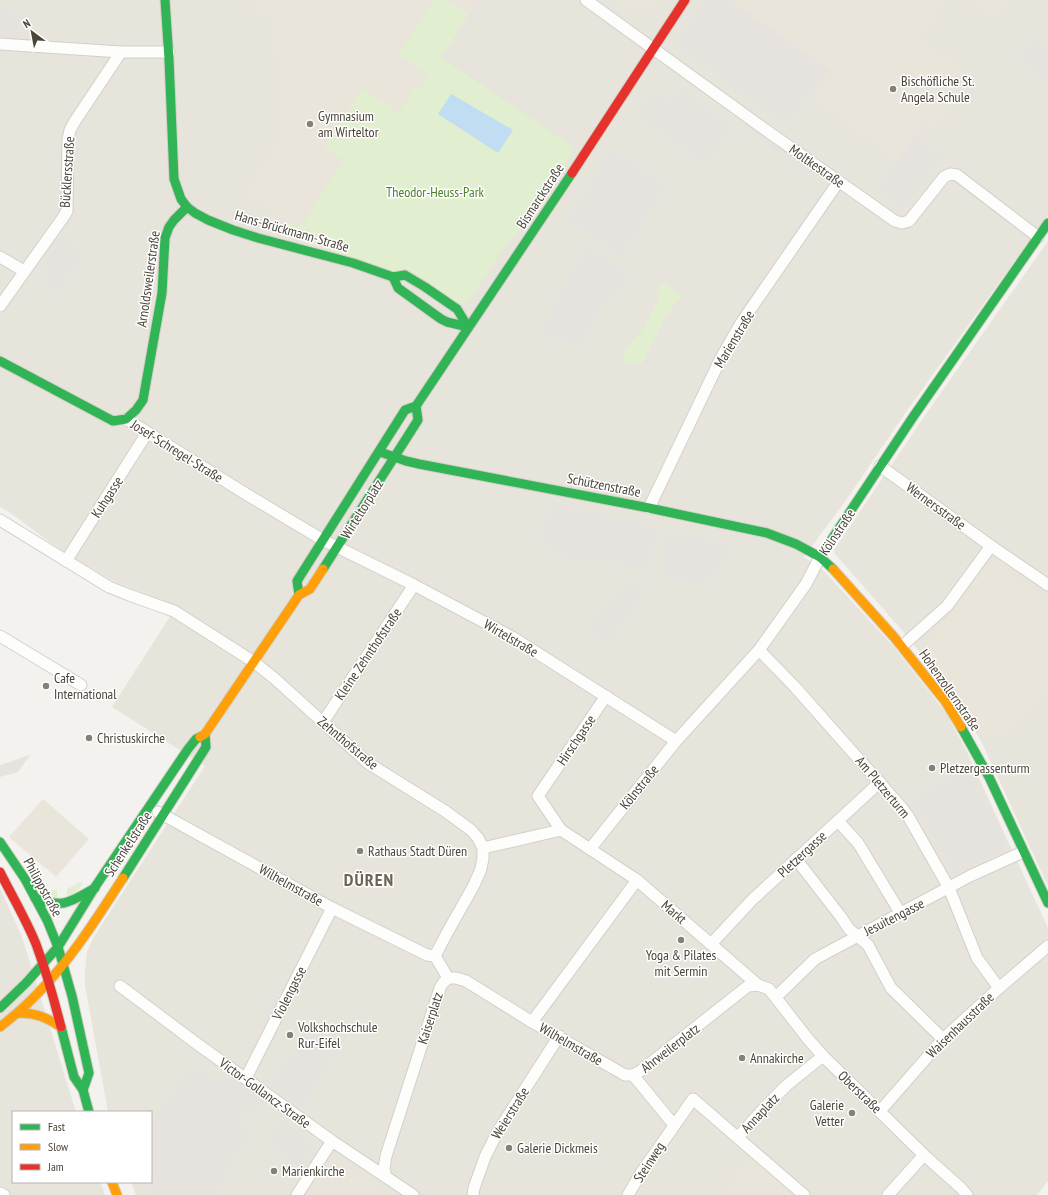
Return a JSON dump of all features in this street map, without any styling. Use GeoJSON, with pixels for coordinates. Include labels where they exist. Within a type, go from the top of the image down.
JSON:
{"type":"FeatureCollection","features":[{"type":"Feature","properties":{"kind":"main road"},"geometry":{"type":"LineString","coordinates":[[165,0],[169,52],[174,179],[181,199],[187,207]]}},
{"type":"Feature","properties":{"kind":"main road","name":"Bismarckstraße"},"geometry":{"type":"LineString","coordinates":[[380,452],[405,410],[416,406],[545,214],[652,48],[685,0]]}},
{"type":"Feature","properties":{"kind":"main road","name":"Hans-Brückmann-Straße"},"geometry":{"type":"LineString","coordinates":[[187,207],[201,217],[258,238],[353,263],[393,277],[405,275],[426,287],[456,309],[468,327]]}},
{"type":"Feature","properties":{"kind":"main road","name":"Arnoldsweilerstraße"},"geometry":{"type":"LineString","coordinates":[[126,419],[136,410],[143,400],[162,293],[166,238],[169,227],[187,207]]}},
{"type":"Feature","properties":{"kind":"main road","name":"Kölnstraße"},"geometry":{"type":"LineString","coordinates":[[820,557],[913,417],[1048,224]]}},
{"type":"Feature","properties":{"kind":"main road"},"geometry":{"type":"LineString","coordinates":[[393,277],[398,288],[441,319],[468,327]]}},
{"type":"Feature","properties":{"kind":"main road","name":"Josef-Schregel-Straße"},"geometry":{"type":"LineString","coordinates":[[0,361],[113,421],[126,419]]}},
{"type":"Feature","properties":{"kind":"main road"},"geometry":{"type":"LineString","coordinates":[[395,458],[418,420],[416,406]]}},
{"type":"Feature","properties":{"kind":"main road","name":"Schützenstraße"},"geometry":{"type":"LineString","coordinates":[[380,452],[395,458],[420,464],[649,508],[768,533],[796,544],[820,557]]}},
{"type":"Feature","properties":{"kind":"main road","name":"Wirteltorplatz"},"geometry":{"type":"LineString","coordinates":[[323,540],[380,452]]}},
{"type":"Feature","properties":{"kind":"main road","name":"Wirteltorplatz"},"geometry":{"type":"LineString","coordinates":[[338,547],[395,458]]}},
{"type":"Feature","properties":{"kind":"main road"},"geometry":{"type":"LineString","coordinates":[[299,595],[296,581],[323,540]]}},
{"type":"Feature","properties":{"kind":"main road","name":"Schenkelstraße"},"geometry":{"type":"LineString","coordinates":[[0,1008],[26,983],[58,947],[192,742],[205,734],[299,595],[310,589],[338,547]]}},
{"type":"Feature","properties":{"kind":"main road","name":"Hohenzollernstraße"},"geometry":{"type":"LineString","coordinates":[[820,557],[840,576],[902,646],[958,721],[988,777],[1047,899]]}},
{"type":"Feature","properties":{"kind":"main road","name":"Schenkelstraße"},"geometry":{"type":"LineString","coordinates":[[0,1028],[38,995],[64,965],[86,935],[206,747],[205,734]]}},
{"type":"Feature","properties":{"kind":"main road","name":"Philippstraße"},"geometry":{"type":"LineString","coordinates":[[0,842],[25,879],[47,920],[58,947],[64,965],[89,1073],[83,1090]]}},
{"type":"Feature","properties":{"kind":"main road"},"geometry":{"type":"LineString","coordinates":[[0,872],[26,922],[36,945],[49,982],[74,1077],[83,1090],[89,1111]]}},
{"type":"Feature","properties":{"kind":"main road"},"geometry":{"type":"LineString","coordinates":[[35,898],[48,903],[60,904],[75,899],[96,888]]}},
{"type":"Feature","properties":{"kind":"main road"},"geometry":{"type":"LineString","coordinates":[[18,1013],[31,1013],[43,1016],[61,1027]]}},
{"type":"Feature","properties":{"kind":"main road"},"geometry":{"type":"LineString","coordinates":[[112,1183],[117,1195]]}},
{"type":"Feature","properties":{"kind":"street","name":"Moltkestraße"},"geometry":{"type":"LineString","coordinates":[[586,0],[895,221],[902,223],[909,221],[944,177],[950,174],[957,175],[1038,237]]}},
{"type":"Feature","properties":{"kind":"street"},"geometry":{"type":"LineString","coordinates":[[0,44],[121,52],[169,52]]}},
{"type":"Feature","properties":{"kind":"street","name":"Bücklersstraße"},"geometry":{"type":"LineString","coordinates":[[0,306],[67,210],[68,140],[70,130],[121,52]]}},
{"type":"Feature","properties":{"kind":"street","name":"Marienstraße"},"geometry":{"type":"LineString","coordinates":[[649,508],[721,358],[741,323],[839,181]]}},
{"type":"Feature","properties":{"kind":"street"},"geometry":{"type":"LineString","coordinates":[[0,257],[24,272]]}},
{"type":"Feature","properties":{"kind":"street","name":"Josef-Schregel-Straße"},"geometry":{"type":"LineString","coordinates":[[126,419],[246,494]]}},
{"type":"Feature","properties":{"kind":"street","name":"Kuhgasse"},"geometry":{"type":"LineString","coordinates":[[66,561],[148,434]]}},
{"type":"Feature","properties":{"kind":"street","name":"Wernersstraße"},"geometry":{"type":"LineString","coordinates":[[880,466],[1048,585]]}},
{"type":"Feature","properties":{"kind":"street","name":"Wirteltorplatz"},"geometry":{"type":"LineString","coordinates":[[246,494],[323,540],[338,547]]}},
{"type":"Feature","properties":{"kind":"street","name":"Zehnthofstraße"},"geometry":{"type":"LineString","coordinates":[[0,520],[109,587],[128,596],[157,604],[174,611],[254,662],[274,678],[368,763],[445,811],[471,830],[478,838],[483,848]]}},
{"type":"Feature","properties":{"kind":"street"},"geometry":{"type":"LineString","coordinates":[[902,646],[947,606],[991,546]]}},
{"type":"Feature","properties":{"kind":"street","name":"Wirtelstraße"},"geometry":{"type":"LineString","coordinates":[[338,547],[512,637],[676,741]]}},
{"type":"Feature","properties":{"kind":"street","name":"Kölnstraße"},"geometry":{"type":"LineString","coordinates":[[590,849],[676,741],[759,650],[806,584],[820,557]]}},
{"type":"Feature","properties":{"kind":"street","name":"Kleine Zehnthofstraße"},"geometry":{"type":"LineString","coordinates":[[323,722],[414,585]]}},
{"type":"Feature","properties":{"kind":"street"},"geometry":{"type":"LineString","coordinates":[[0,636],[81,685]]}},
{"type":"Feature","properties":{"kind":"street","name":"Am Pletzerturm"},"geometry":{"type":"LineString","coordinates":[[759,650],[880,782],[908,816],[949,888],[977,958],[999,988]]}},
{"type":"Feature","properties":{"kind":"street","name":"Hirschgasse"},"geometry":{"type":"LineString","coordinates":[[547,784],[606,696]]}},
{"type":"Feature","properties":{"kind":"street","name":"Pletzergasse"},"geometry":{"type":"LineString","coordinates":[[712,944],[752,900],[880,782]]}},
{"type":"Feature","properties":{"kind":"street","name":"Markt"},"geometry":{"type":"LineString","coordinates":[[547,784],[538,796],[561,830],[637,880],[758,985]]}},
{"type":"Feature","properties":{"kind":"street","name":"Wilhelmstraße"},"geometry":{"type":"LineString","coordinates":[[149,807],[332,908],[427,956],[435,956]]}},
{"type":"Feature","properties":{"kind":"street"},"geometry":{"type":"LineString","coordinates":[[838,821],[858,843],[901,914]]}},
{"type":"Feature","properties":{"kind":"street"},"geometry":{"type":"LineString","coordinates":[[435,956],[474,885],[481,869],[483,848],[561,830]]}},
{"type":"Feature","properties":{"kind":"street","name":"Jesuitengasse"},"geometry":{"type":"LineString","coordinates":[[776,997],[815,959],[970,876],[1023,852]]}},
{"type":"Feature","properties":{"kind":"street"},"geometry":{"type":"LineString","coordinates":[[796,860],[841,916],[849,929],[868,945],[890,988],[944,1039]]}},
{"type":"Feature","properties":{"kind":"street"},"geometry":{"type":"LineString","coordinates":[[532,1022],[637,880]]}},
{"type":"Feature","properties":{"kind":"street","name":"Violengasse"},"geometry":{"type":"LineString","coordinates":[[246,1078],[332,908]]}},
{"type":"Feature","properties":{"kind":"street","name":"Waisenhausstraße"},"geometry":{"type":"LineString","coordinates":[[880,1111],[944,1039],[999,988],[1048,946]]}},
{"type":"Feature","properties":{"kind":"street","name":"Kaiserplatz"},"geometry":{"type":"LineString","coordinates":[[386,1177],[384,1169],[386,1156],[440,988],[443,982],[448,978],[435,956]]}},
{"type":"Feature","properties":{"kind":"street","name":"Wilhelmstraße"},"geometry":{"type":"LineString","coordinates":[[448,978],[456,978],[466,981],[532,1022],[559,1036],[625,1075],[633,1075]]}},
{"type":"Feature","properties":{"kind":"street","name":"Oberstraße"},"geometry":{"type":"LineString","coordinates":[[758,985],[769,989],[823,1056],[967,1195]]}},
{"type":"Feature","properties":{"kind":"street","name":"Ahrweilerplatz"},"geometry":{"type":"LineString","coordinates":[[672,1127],[633,1075],[640,1072],[748,986],[758,985]]}},
{"type":"Feature","properties":{"kind":"street","name":"Victor-Gollancz-Straße"},"geometry":{"type":"LineString","coordinates":[[120,986],[332,1141],[413,1195]]}},
{"type":"Feature","properties":{"kind":"street","name":"Weierstraße"},"geometry":{"type":"LineString","coordinates":[[473,1195],[484,1157],[497,1133],[559,1036]]}},
{"type":"Feature","properties":{"kind":"street","name":"Annaplatz"},"geometry":{"type":"LineString","coordinates":[[672,1127],[693,1099],[738,1137],[787,1085],[823,1056]]}},
{"type":"Feature","properties":{"kind":"street","name":"Steinweg"},"geometry":{"type":"LineString","coordinates":[[628,1195],[672,1127]]}},
{"type":"Feature","properties":{"kind":"street"},"geometry":{"type":"LineString","coordinates":[[738,1137],[804,1195]]}},
{"type":"Feature","properties":{"kind":"street"},"geometry":{"type":"LineString","coordinates":[[297,1195],[332,1141]]}},
{"type":"Feature","properties":{"kind":"street"},"geometry":{"type":"LineString","coordinates":[[888,1195],[924,1155]]}},
{"type":"Feature","properties":{"kind":"street"},"geometry":{"type":"LineString","coordinates":[[0,1193],[4,1195]]}},
{"type":"Feature","properties":{"kind":"shaded area"},"geometry":{"type":"Polygon","coordinates":[[[0,0],[1048,0],[1048,215],[908,409],[849,496],[804,557],[824,571],[893,646],[946,713],[966,750],[1048,928],[1048,1181],[1037,1195],[136,1195],[131,1183],[152,1183],[152,1111],[108,1111],[85,986],[85,970],[87,952],[93,938],[205,766],[112,707],[176,607],[113,581],[62,551],[0,507],[0,0]]]}},
{"type":"Feature","properties":{"kind":"shaded area","name":"Gymnasium am Wirteltor"},"geometry":{"type":"Polygon","coordinates":[[[253,0],[477,0],[420,89],[416,86],[399,112],[361,88],[324,147],[344,160],[302,225],[296,227],[244,194],[282,135],[281,98],[271,14],[254,16],[253,0]]]}},
{"type":"Feature","properties":{"kind":"shaded area"},"geometry":{"type":"Polygon","coordinates":[[[611,0],[662,0],[658,6],[628,11],[611,0]]]}},
{"type":"Feature","properties":{"kind":"shaded area"},"geometry":{"type":"Polygon","coordinates":[[[706,0],[728,0],[828,70],[785,127],[676,45],[706,0]]]}},
{"type":"Feature","properties":{"kind":"shaded area","name":"Bischöfliche St. Angela Schule"},"geometry":{"type":"Polygon","coordinates":[[[732,0],[948,0],[919,37],[973,79],[935,130],[924,122],[896,160],[814,99],[833,72],[732,0]]]}},
{"type":"Feature","properties":{"kind":"shaded area"},"geometry":{"type":"Polygon","coordinates":[[[966,0],[1009,0],[995,18],[966,0]]]}},
{"type":"Feature","properties":{"kind":"shaded area"},"geometry":{"type":"Polygon","coordinates":[[[0,9],[20,11],[18,42],[0,40],[0,9]]]}},
{"type":"Feature","properties":{"kind":"shaded area"},"geometry":{"type":"Polygon","coordinates":[[[1032,39],[1048,51],[1048,82],[1016,58],[1032,39]]]}},
{"type":"Feature","properties":{"kind":"shaded area"},"geometry":{"type":"Polygon","coordinates":[[[680,87],[732,128],[706,164],[637,116],[654,91],[669,101],[680,87]]]}},
{"type":"Feature","properties":{"kind":"shaded area"},"geometry":{"type":"Polygon","coordinates":[[[747,123],[816,172],[812,177],[743,129],[747,123]]]}},
{"type":"Feature","properties":{"kind":"shaded area"},"geometry":{"type":"Polygon","coordinates":[[[917,136],[944,157],[902,210],[875,190],[917,136]]]}},
{"type":"Feature","properties":{"kind":"shaded area"},"geometry":{"type":"Polygon","coordinates":[[[611,150],[666,185],[621,256],[566,220],[611,150]]]}},
{"type":"Feature","properties":{"kind":"shaded area"},"geometry":{"type":"Polygon","coordinates":[[[818,196],[821,198],[782,255],[779,253],[818,196]]]}},
{"type":"Feature","properties":{"kind":"shaded area"},"geometry":{"type":"Polygon","coordinates":[[[63,237],[85,254],[56,293],[40,283],[49,271],[43,266],[63,237]]]}},
{"type":"Feature","properties":{"kind":"shaded area"},"geometry":{"type":"Polygon","coordinates":[[[1048,241],[1048,886],[982,743],[960,705],[907,636],[835,554],[834,550],[926,414],[1048,241]]]}},
{"type":"Feature","properties":{"kind":"shaded area"},"geometry":{"type":"Polygon","coordinates":[[[588,247],[631,274],[611,295],[600,310],[582,348],[541,334],[551,309],[588,247]]]}},
{"type":"Feature","properties":{"kind":"shaded area"},"geometry":{"type":"Polygon","coordinates":[[[769,268],[771,270],[744,310],[741,308],[769,268]]]}},
{"type":"Feature","properties":{"kind":"shaded area"},"geometry":{"type":"Polygon","coordinates":[[[726,332],[729,334],[704,380],[701,378],[726,332]]]}},
{"type":"Feature","properties":{"kind":"shaded area"},"geometry":{"type":"Polygon","coordinates":[[[554,502],[656,527],[649,568],[629,569],[609,560],[593,559],[580,562],[557,554],[538,540],[554,502]]]}},
{"type":"Feature","properties":{"kind":"shaded area"},"geometry":{"type":"Polygon","coordinates":[[[668,530],[735,545],[714,575],[708,580],[699,583],[668,580],[662,564],[668,530]]]}},
{"type":"Feature","properties":{"kind":"shaded area"},"geometry":{"type":"Polygon","coordinates":[[[991,559],[1048,599],[1048,696],[1047,695],[1008,730],[986,741],[964,703],[923,649],[991,559]]]}},
{"type":"Feature","properties":{"kind":"shaded area"},"geometry":{"type":"Polygon","coordinates":[[[628,579],[637,580],[647,586],[610,645],[589,629],[605,603],[610,605],[615,593],[621,597],[628,579]]]}},
{"type":"Feature","properties":{"kind":"shaded area"},"geometry":{"type":"Polygon","coordinates":[[[207,618],[223,628],[222,631],[205,621],[207,618]]]}},
{"type":"Feature","properties":{"kind":"shaded area"},"geometry":{"type":"Polygon","coordinates":[[[30,755],[18,772],[0,777],[0,765],[30,755]]]}},
{"type":"Feature","properties":{"kind":"shaded area"},"geometry":{"type":"Polygon","coordinates":[[[969,768],[1007,848],[955,874],[925,823],[909,801],[969,768]]]}},
{"type":"Feature","properties":{"kind":"shaded area"},"geometry":{"type":"Polygon","coordinates":[[[43,799],[89,839],[56,877],[9,837],[43,799]]]}},
{"type":"Feature","properties":{"kind":"shaded area"},"geometry":{"type":"Polygon","coordinates":[[[0,888],[22,937],[76,1111],[12,1111],[12,1183],[100,1183],[105,1195],[0,1195],[0,888]]]}},
{"type":"Feature","properties":{"kind":"shaded area"},"geometry":{"type":"Polygon","coordinates":[[[273,994],[279,998],[263,1031],[257,1026],[273,994]]]}},
{"type":"Feature","properties":{"kind":"shaded area"},"geometry":{"type":"Polygon","coordinates":[[[316,1018],[348,1033],[304,1106],[271,1086],[305,1031],[309,1032],[316,1018]]]}},
{"type":"Feature","properties":{"kind":"shaded area"},"geometry":{"type":"Polygon","coordinates":[[[191,1065],[213,1080],[241,1079],[266,1098],[256,1113],[238,1119],[253,1131],[213,1195],[157,1195],[139,1183],[152,1183],[152,1124],[191,1065]]]}},
{"type":"Feature","properties":{"kind":"shaded area"},"geometry":{"type":"Polygon","coordinates":[[[281,1120],[315,1145],[302,1169],[268,1143],[281,1120]]]}},
{"type":"Feature","properties":{"kind":"shaded area"},"geometry":{"type":"Polygon","coordinates":[[[333,1157],[389,1195],[309,1195],[333,1157]]]}},
{"type":"Feature","properties":{"kind":"shaded area"},"geometry":{"type":"Polygon","coordinates":[[[751,1158],[793,1195],[713,1195],[719,1187],[723,1191],[751,1158]]]}},
{"type":"Feature","properties":{"kind":"green space","name":"Theodor-Heuss-Park"},"geometry":{"type":"Polygon","coordinates":[[[434,0],[446,0],[469,14],[441,58],[575,148],[524,225],[504,247],[471,299],[462,304],[351,257],[281,235],[288,222],[296,227],[302,225],[344,160],[324,147],[362,88],[399,112],[416,86],[420,89],[429,75],[398,55],[434,0]]]}},
{"type":"Feature","properties":{"kind":"green space"},"geometry":{"type":"Polygon","coordinates":[[[664,282],[674,290],[675,293],[682,295],[664,320],[641,365],[625,362],[622,353],[642,330],[660,293],[657,291],[664,282]]]}},
{"type":"Feature","properties":{"kind":"green space"},"geometry":{"type":"Polygon","coordinates":[[[81,882],[83,883],[79,889],[67,899],[67,889],[81,882]]]}},
{"type":"Feature","properties":{"kind":"green space"},"geometry":{"type":"Polygon","coordinates":[[[45,886],[49,890],[57,890],[57,899],[40,890],[45,886]]]}},
{"type":"Feature","properties":{"kind":"water"},"geometry":{"type":"Polygon","coordinates":[[[451,94],[513,130],[498,153],[438,114],[451,94]]]}},
{"type":"Feature","properties":{"kind":"traffic: fast"},"geometry":{"type":"LineString","coordinates":[[165,0],[174,179],[181,199],[187,207],[208,220],[258,238],[353,263],[393,277],[405,275],[457,309],[468,327]]}},
{"type":"Feature","properties":{"kind":"traffic: fast"},"geometry":{"type":"LineString","coordinates":[[299,595],[297,581],[405,410],[416,406],[572,173]]}},
{"type":"Feature","properties":{"kind":"traffic: fast"},"geometry":{"type":"LineString","coordinates":[[0,361],[113,421],[126,419],[136,410],[143,400],[162,293],[165,238],[169,227],[187,207]]}},
{"type":"Feature","properties":{"kind":"traffic: fast"},"geometry":{"type":"LineString","coordinates":[[833,569],[820,557],[913,417],[1048,223]]}},
{"type":"Feature","properties":{"kind":"traffic: fast"},"geometry":{"type":"LineString","coordinates":[[393,277],[398,288],[441,319],[468,327]]}},
{"type":"Feature","properties":{"kind":"traffic: fast"},"geometry":{"type":"LineString","coordinates":[[323,569],[418,420],[416,406]]}},
{"type":"Feature","properties":{"kind":"traffic: fast"},"geometry":{"type":"LineString","coordinates":[[383,453],[419,464],[649,508],[767,533],[796,544],[820,557]]}},
{"type":"Feature","properties":{"kind":"traffic: fast"},"geometry":{"type":"LineString","coordinates":[[961,727],[989,777],[1048,903]]}},
{"type":"Feature","properties":{"kind":"traffic: fast"},"geometry":{"type":"LineString","coordinates":[[123,878],[206,747],[205,734]]}},
{"type":"Feature","properties":{"kind":"traffic: fast"},"geometry":{"type":"LineString","coordinates":[[0,1008],[26,983],[58,947],[95,887],[188,749],[196,739],[200,737]]}},
{"type":"Feature","properties":{"kind":"traffic: fast"},"geometry":{"type":"LineString","coordinates":[[0,842],[25,879],[47,920],[58,947],[72,996],[89,1073],[83,1090]]}},
{"type":"Feature","properties":{"kind":"traffic: fast"},"geometry":{"type":"LineString","coordinates":[[35,898],[53,903],[60,903],[73,900],[95,888]]}},
{"type":"Feature","properties":{"kind":"traffic: fast"},"geometry":{"type":"LineString","coordinates":[[61,1027],[74,1077],[83,1090],[89,1111]]}},
{"type":"Feature","properties":{"kind":"traffic: slow"},"geometry":{"type":"LineString","coordinates":[[200,737],[205,734],[299,595],[310,589],[323,569]]}},
{"type":"Feature","properties":{"kind":"traffic: slow"},"geometry":{"type":"LineString","coordinates":[[833,569],[894,637],[945,701],[961,727]]}},
{"type":"Feature","properties":{"kind":"traffic: slow"},"geometry":{"type":"LineString","coordinates":[[0,1027],[30,1001],[51,979],[84,937],[123,878]]}},
{"type":"Feature","properties":{"kind":"traffic: slow"},"geometry":{"type":"LineString","coordinates":[[18,1013],[41,1016],[61,1027]]}},
{"type":"Feature","properties":{"kind":"traffic: slow"},"geometry":{"type":"LineString","coordinates":[[112,1183],[117,1195]]}},
{"type":"Feature","properties":{"kind":"traffic: jam"},"geometry":{"type":"LineString","coordinates":[[572,173],[685,0]]}},
{"type":"Feature","properties":{"kind":"traffic: jam"},"geometry":{"type":"LineString","coordinates":[[0,872],[36,944],[50,985],[61,1027]]}},
{"type":"Feature","properties":{"kind":"place","name":"Bischöfliche St. Angela Schule"},"geometry":{"type":"Point","coordinates":[893,89]}},
{"type":"Feature","properties":{"kind":"place","name":"Gymnasium am Wirteltor"},"geometry":{"type":"Point","coordinates":[310,124]}},
{"type":"Feature","properties":{"kind":"place","name":"Cafe International"},"geometry":{"type":"Point","coordinates":[46,686]}},
{"type":"Feature","properties":{"kind":"place","name":"Christuskirche"},"geometry":{"type":"Point","coordinates":[89,738]}},
{"type":"Feature","properties":{"kind":"place","name":"Pletzergassenturm"},"geometry":{"type":"Point","coordinates":[932,768]}},
{"type":"Feature","properties":{"kind":"place","name":"Rathaus Stadt Düren"},"geometry":{"type":"Point","coordinates":[360,851]}},
{"type":"Feature","properties":{"kind":"place","name":"Yoga & Pilates mit Sermin"},"geometry":{"type":"Point","coordinates":[681,940]}},
{"type":"Feature","properties":{"kind":"place","name":"Volkshochschule Rur-Eifel"},"geometry":{"type":"Point","coordinates":[290,1035]}},
{"type":"Feature","properties":{"kind":"place","name":"Annakirche"},"geometry":{"type":"Point","coordinates":[742,1058]}},
{"type":"Feature","properties":{"kind":"place","name":"Galerie Vetter"},"geometry":{"type":"Point","coordinates":[852,1113]}},
{"type":"Feature","properties":{"kind":"place","name":"Galerie Dickmeis"},"geometry":{"type":"Point","coordinates":[509,1148]}},
{"type":"Feature","properties":{"kind":"place","name":"Marienkirche"},"geometry":{"type":"Point","coordinates":[274,1171]}},
{"type":"Feature","properties":{"kind":"district","name":"DÜREN"},"geometry":{"type":"Point","coordinates":[369,879]}}]}
